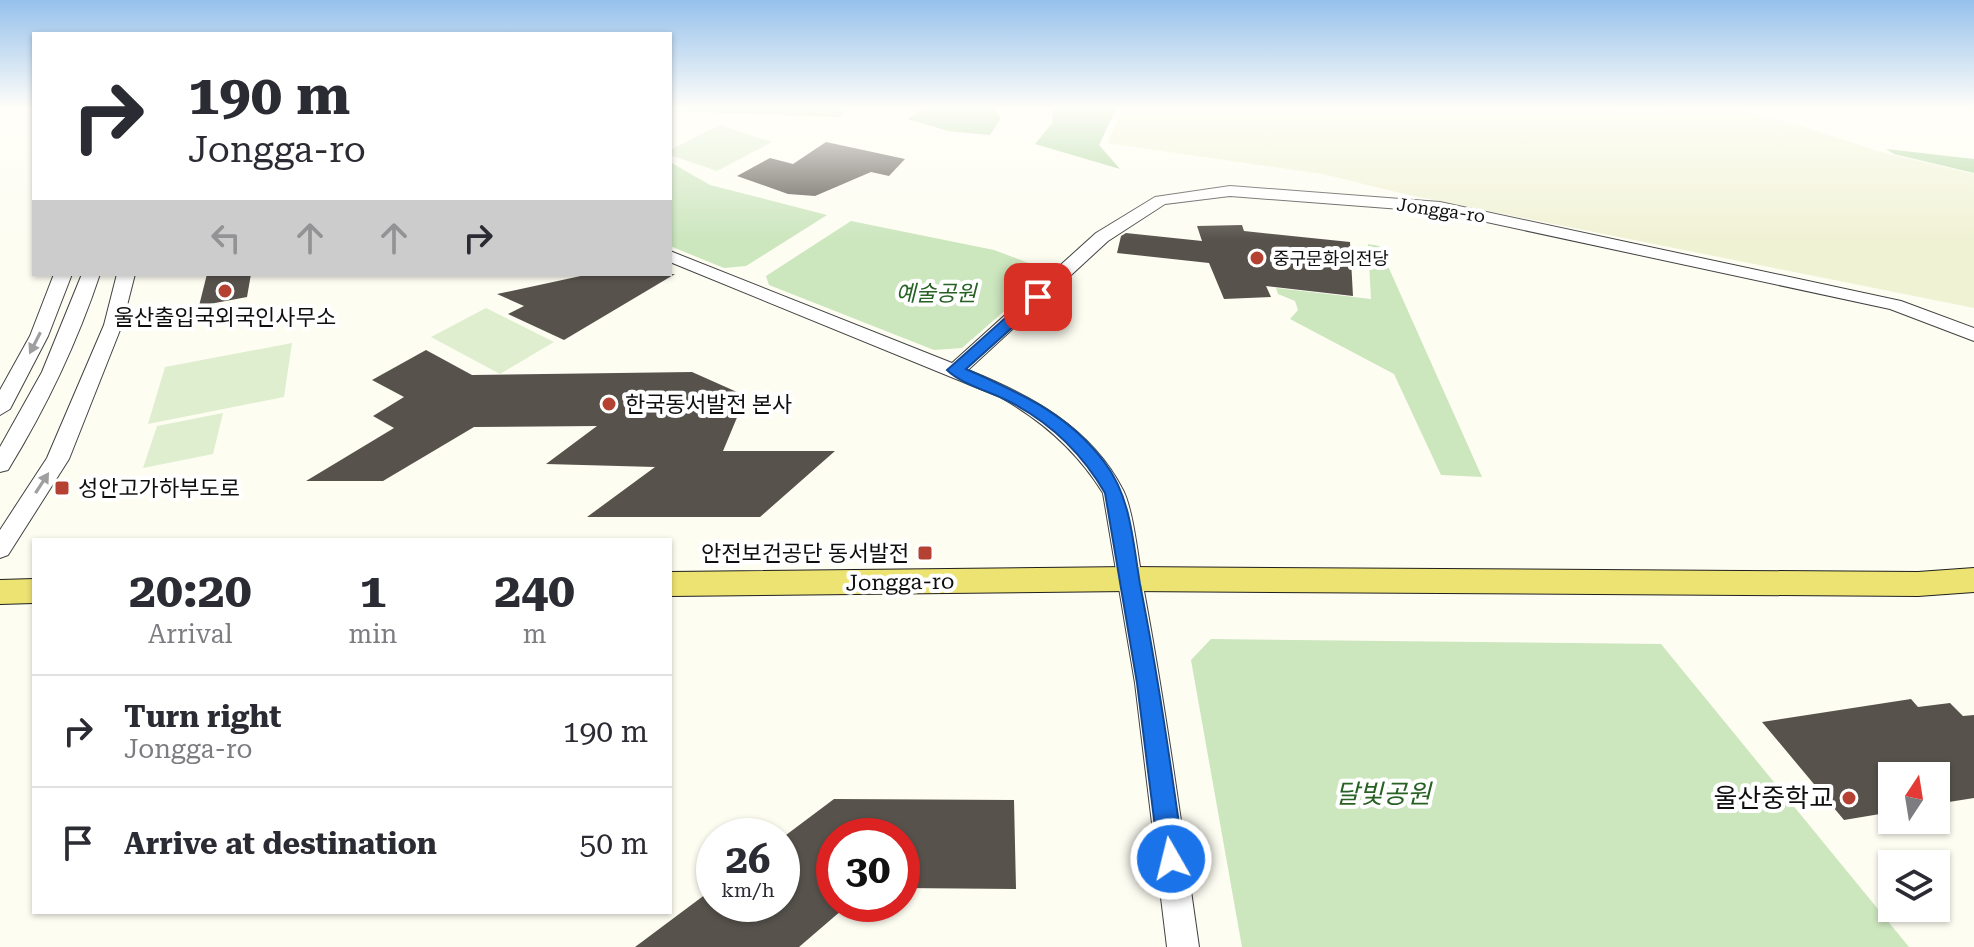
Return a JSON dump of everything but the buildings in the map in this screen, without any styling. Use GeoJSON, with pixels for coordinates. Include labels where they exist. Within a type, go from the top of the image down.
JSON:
{"type":"FeatureCollection","features":[{"type":"Feature","properties":{"kind":"main road","name":"Jongga-ro"},"geometry":{"type":"LineString","coordinates":[[672,584],[1129,579],[1918,584],[1974,580]]}},
{"type":"Feature","properties":{"kind":"main road"},"geometry":{"type":"LineString","coordinates":[[0,592],[32,591]]}},
{"type":"Feature","properties":{"kind":"street","name":"Jongga-ro"},"geometry":{"type":"LineString","coordinates":[[956,370],[1102,237],[1161,200],[1230,191],[1440,207],[1895,305],[1974,335]]}},
{"type":"Feature","properties":{"kind":"street"},"geometry":{"type":"LineString","coordinates":[[672,257],[956,370],[1038,409],[1059,424],[1098,466],[1114,493],[1148,683],[1183,947]]}},
{"type":"Feature","properties":{"kind":"street"},"geometry":{"type":"LineString","coordinates":[[0,409],[39,336],[62,276]]}},
{"type":"Feature","properties":{"kind":"street"},"geometry":{"type":"LineString","coordinates":[[0,465],[30,416],[73,329],[90,276]]}},
{"type":"Feature","properties":{"kind":"street"},"geometry":{"type":"LineString","coordinates":[[0,549],[58,459],[113,325],[125,276]]}},
{"type":"Feature","properties":{"kind":"green space"},"geometry":{"type":"Polygon","coordinates":[[[672,151],[755,151],[717,171],[672,156],[672,151]]]}},
{"type":"Feature","properties":{"kind":"green space"},"geometry":{"type":"Polygon","coordinates":[[[1059,151],[1104,151],[1120,169],[1059,151]]]}},
{"type":"Feature","properties":{"kind":"green space"},"geometry":{"type":"Polygon","coordinates":[[[1164,151],[1878,151],[1974,174],[1974,308],[1404,194],[1323,174],[1164,151]]]}},
{"type":"Feature","properties":{"kind":"green space"},"geometry":{"type":"Polygon","coordinates":[[[1890,151],[1974,159],[1974,173],[1890,151]]]}},
{"type":"Feature","properties":{"kind":"green space"},"geometry":{"type":"Polygon","coordinates":[[[672,163],[710,185],[827,215],[746,266],[724,268],[672,247],[672,163]]]}},
{"type":"Feature","properties":{"kind":"green space","name":"예술공원"},"geometry":{"type":"Polygon","coordinates":[[[851,221],[994,250],[1050,271],[962,348],[934,350],[769,285],[766,276],[851,221]]]}},
{"type":"Feature","properties":{"kind":"green space"},"geometry":{"type":"Polygon","coordinates":[[[1368,244],[1379,246],[1482,477],[1441,475],[1394,374],[1290,319],[1298,310],[1295,301],[1278,294],[1276,288],[1371,299],[1368,244]]]}},
{"type":"Feature","properties":{"kind":"green space"},"geometry":{"type":"Polygon","coordinates":[[[486,308],[554,342],[500,374],[431,337],[486,308]]]}},
{"type":"Feature","properties":{"kind":"green space"},"geometry":{"type":"Polygon","coordinates":[[[292,343],[284,397],[148,424],[165,367],[292,343]]]}},
{"type":"Feature","properties":{"kind":"green space"},"geometry":{"type":"Polygon","coordinates":[[[223,413],[213,454],[143,468],[157,426],[223,413]]]}},
{"type":"Feature","properties":{"kind":"green space","name":"달빛공원"},"geometry":{"type":"Polygon","coordinates":[[[1211,639],[1661,644],[1878,909],[1878,922],[1889,922],[1909,947],[1242,947],[1191,660],[1211,639]]]}},
{"type":"Feature","properties":{"kind":"place","name":"중구문화의전당"},"geometry":{"type":"Point","coordinates":[1257,258]}},
{"type":"Feature","properties":{"kind":"place","name":"울산출입국외국인사무소"},"geometry":{"type":"Point","coordinates":[225,291]}},
{"type":"Feature","properties":{"kind":"place","name":"한국동서발전 본사"},"geometry":{"type":"Point","coordinates":[609,404]}},
{"type":"Feature","properties":{"kind":"place","name":"성안고가하부도로"},"geometry":{"type":"Point","coordinates":[62,488]}},
{"type":"Feature","properties":{"kind":"place","name":"안전보건공단 동서발전"},"geometry":{"type":"Point","coordinates":[925,553]}},
{"type":"Feature","properties":{"kind":"place","name":"울산중학교"},"geometry":{"type":"Point","coordinates":[1849,798]}},
{"type":"Feature","properties":{"kind":"route"},"geometry":{"type":"LineString","coordinates":[[1038,297],[956,370],[1038,409],[1059,424],[1098,466],[1114,493],[1148,683],[1171,859]]}}]}
